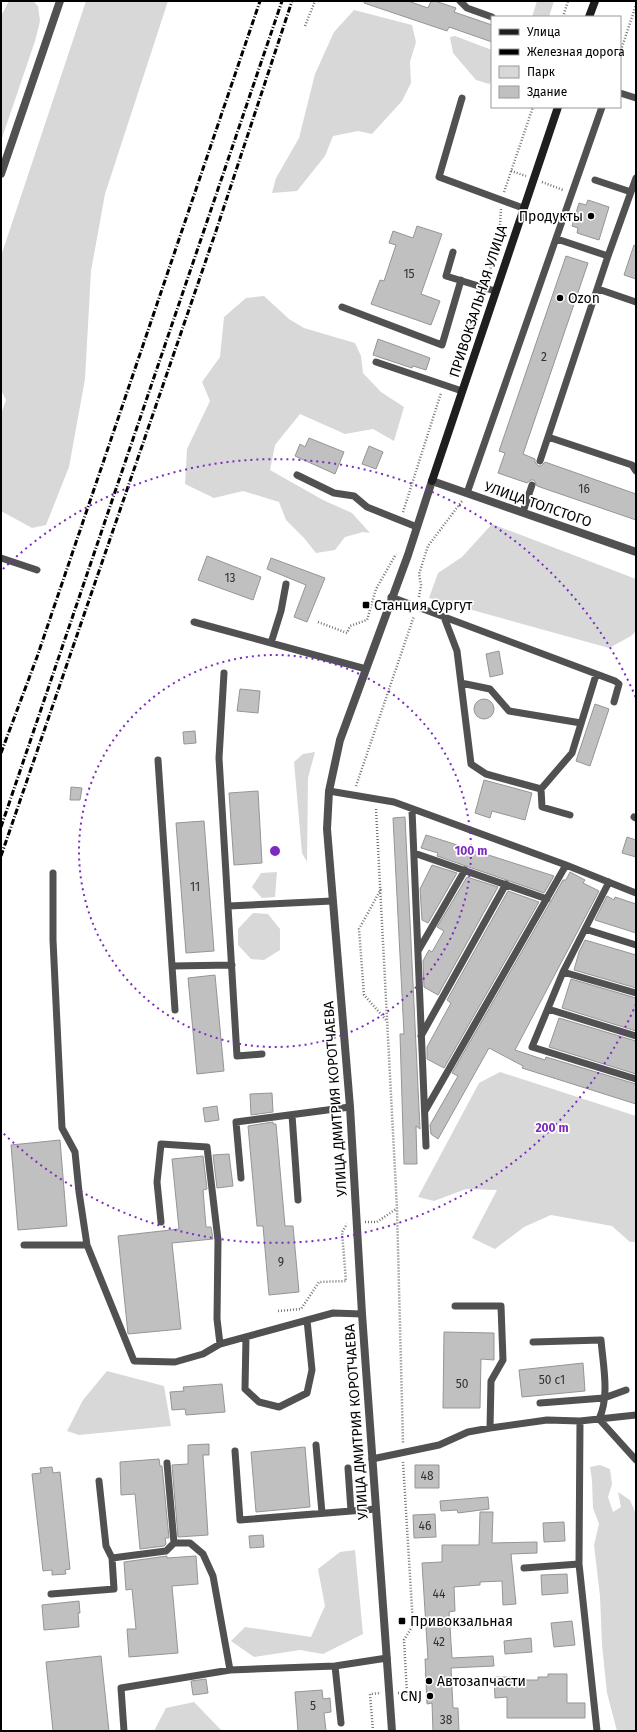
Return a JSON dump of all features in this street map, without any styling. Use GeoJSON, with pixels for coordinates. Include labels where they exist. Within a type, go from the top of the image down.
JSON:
{"type":"FeatureCollection","features":[{"type":"Feature","properties":{"kind":"main road"},"geometry":{"type":"LineString","coordinates":[[589,16],[595,1]]}},
{"type":"Feature","properties":{"kind":"main road","name":"ПРИВОКЗАЛЬНАЯ УЛИЦА"},"geometry":{"type":"LineString","coordinates":[[432,481],[558,108]]}},
{"type":"Feature","properties":{"kind":"street"},"geometry":{"type":"LineString","coordinates":[[1,174],[60,1]]}},
{"type":"Feature","properties":{"kind":"street","name":"УЛИЦА ТОЛСТОГО"},"geometry":{"type":"LineString","coordinates":[[432,481],[636,552]]}},
{"type":"Feature","properties":{"kind":"street","name":"УЛИЦА ДМИТРИЯ КОРОТЧАЕВА"},"geometry":{"type":"LineString","coordinates":[[392,1731],[362,1314],[358,1223],[350,1107],[327,829],[329,791],[340,740],[417,527],[432,481]]}},
{"type":"Feature","properties":{"kind":"lane"},"geometry":{"type":"LineString","coordinates":[[460,1],[467,8],[491,17]]}},
{"type":"Feature","properties":{"kind":"lane"},"geometry":{"type":"LineString","coordinates":[[621,92],[636,98]]}},
{"type":"Feature","properties":{"kind":"lane"},"geometry":{"type":"LineString","coordinates":[[462,98],[439,177],[523,208]]}},
{"type":"Feature","properties":{"kind":"lane"},"geometry":{"type":"LineString","coordinates":[[467,493],[602,108]]}},
{"type":"Feature","properties":{"kind":"lane"},"geometry":{"type":"LineString","coordinates":[[540,461],[608,256],[636,178]]}},
{"type":"Feature","properties":{"kind":"lane"},"geometry":{"type":"LineString","coordinates":[[595,180],[631,192]]}},
{"type":"Feature","properties":{"kind":"lane"},"geometry":{"type":"LineString","coordinates":[[557,239],[608,256]]}},
{"type":"Feature","properties":{"kind":"lane"},"geometry":{"type":"LineString","coordinates":[[454,252],[446,276],[495,291]]}},
{"type":"Feature","properties":{"kind":"lane"},"geometry":{"type":"LineString","coordinates":[[342,307],[442,345],[461,280]]}},
{"type":"Feature","properties":{"kind":"lane"},"geometry":{"type":"LineString","coordinates":[[598,289],[636,302]]}},
{"type":"Feature","properties":{"kind":"lane"},"geometry":{"type":"LineString","coordinates":[[376,362],[462,391]]}},
{"type":"Feature","properties":{"kind":"lane"},"geometry":{"type":"LineString","coordinates":[[548,437],[632,465],[636,472]]}},
{"type":"Feature","properties":{"kind":"lane"},"geometry":{"type":"LineString","coordinates":[[297,475],[334,493],[354,496],[367,507],[417,527]]}},
{"type":"Feature","properties":{"kind":"lane"},"geometry":{"type":"LineString","coordinates":[[523,512],[532,485]]}},
{"type":"Feature","properties":{"kind":"lane"},"geometry":{"type":"LineString","coordinates":[[1,558],[37,570]]}},
{"type":"Feature","properties":{"kind":"lane"},"geometry":{"type":"LineString","coordinates":[[272,643],[286,584]]}},
{"type":"Feature","properties":{"kind":"lane"},"geometry":{"type":"LineString","coordinates":[[391,597],[619,684],[614,702]]}},
{"type":"Feature","properties":{"kind":"lane"},"geometry":{"type":"LineString","coordinates":[[444,617],[457,651],[471,764],[486,774],[541,789]]}},
{"type":"Feature","properties":{"kind":"lane"},"geometry":{"type":"LineString","coordinates":[[194,622],[366,669]]}},
{"type":"Feature","properties":{"kind":"lane"},"geometry":{"type":"LineString","coordinates":[[224,673],[219,758],[237,1056],[262,1054]]}},
{"type":"Feature","properties":{"kind":"lane"},"geometry":{"type":"LineString","coordinates":[[570,815],[542,806],[541,789],[572,753],[596,675]]}},
{"type":"Feature","properties":{"kind":"lane"},"geometry":{"type":"LineString","coordinates":[[461,683],[490,689],[509,711],[581,723]]}},
{"type":"Feature","properties":{"kind":"lane"},"geometry":{"type":"LineString","coordinates":[[158,760],[174,1010]]}},
{"type":"Feature","properties":{"kind":"lane"},"geometry":{"type":"LineString","coordinates":[[329,791],[394,802],[412,810],[566,865],[636,893]]}},
{"type":"Feature","properties":{"kind":"lane"},"geometry":{"type":"LineString","coordinates":[[412,810],[426,1146]]}},
{"type":"Feature","properties":{"kind":"lane"},"geometry":{"type":"LineString","coordinates":[[414,853],[547,899]]}},
{"type":"Feature","properties":{"kind":"lane"},"geometry":{"type":"LineString","coordinates":[[424,1112],[566,865]]}},
{"type":"Feature","properties":{"kind":"lane"},"geometry":{"type":"LineString","coordinates":[[418,952],[465,870]]}},
{"type":"Feature","properties":{"kind":"lane"},"geometry":{"type":"LineString","coordinates":[[53,873],[53,940],[62,1128],[75,1152],[78,1192],[87,1245],[134,1361],[175,1362],[203,1354],[220,1344],[333,1313],[362,1314]]}},
{"type":"Feature","properties":{"kind":"lane"},"geometry":{"type":"LineString","coordinates":[[609,882],[563,972],[532,1047],[636,1079]]}},
{"type":"Feature","properties":{"kind":"lane"},"geometry":{"type":"LineString","coordinates":[[421,1036],[506,884]]}},
{"type":"Feature","properties":{"kind":"lane"},"geometry":{"type":"LineString","coordinates":[[229,906],[332,900]]}},
{"type":"Feature","properties":{"kind":"lane"},"geometry":{"type":"LineString","coordinates":[[585,929],[636,945]]}},
{"type":"Feature","properties":{"kind":"lane"},"geometry":{"type":"LineString","coordinates":[[172,966],[232,965]]}},
{"type":"Feature","properties":{"kind":"lane"},"geometry":{"type":"LineString","coordinates":[[563,972],[636,993]]}},
{"type":"Feature","properties":{"kind":"lane"},"geometry":{"type":"LineString","coordinates":[[548,1009],[636,1036]]}},
{"type":"Feature","properties":{"kind":"lane"},"geometry":{"type":"LineString","coordinates":[[241,1178],[236,1122],[350,1107]]}},
{"type":"Feature","properties":{"kind":"lane"},"geometry":{"type":"LineString","coordinates":[[292,1115],[298,1200]]}},
{"type":"Feature","properties":{"kind":"lane"},"geometry":{"type":"LineString","coordinates":[[162,1222],[157,1182],[161,1144],[207,1147],[218,1240],[217,1319],[220,1344]]}},
{"type":"Feature","properties":{"kind":"lane"},"geometry":{"type":"LineString","coordinates":[[24,1245],[87,1245]]}},
{"type":"Feature","properties":{"kind":"lane"},"geometry":{"type":"LineString","coordinates":[[455,1306],[501,1306],[503,1360],[491,1381],[490,1428]]}},
{"type":"Feature","properties":{"kind":"lane"},"geometry":{"type":"LineString","coordinates":[[246,1337],[245,1389],[259,1402],[279,1407],[307,1394],[312,1370],[307,1320]]}},
{"type":"Feature","properties":{"kind":"lane"},"geometry":{"type":"LineString","coordinates":[[533,1342],[601,1340],[604,1398],[603,1410],[598,1419]]}},
{"type":"Feature","properties":{"kind":"lane"},"geometry":{"type":"LineString","coordinates":[[540,1403],[604,1398],[626,1390]]}},
{"type":"Feature","properties":{"kind":"lane"},"geometry":{"type":"LineString","coordinates":[[372,1459],[439,1445],[468,1432],[490,1428],[547,1420],[580,1421],[636,1415]]}},
{"type":"Feature","properties":{"kind":"lane"},"geometry":{"type":"LineString","coordinates":[[598,1419],[636,1460]]}},
{"type":"Feature","properties":{"kind":"lane"},"geometry":{"type":"LineString","coordinates":[[580,1421],[579,1564],[597,1731]]}},
{"type":"Feature","properties":{"kind":"lane"},"geometry":{"type":"LineString","coordinates":[[316,1445],[322,1513]]}},
{"type":"Feature","properties":{"kind":"lane"},"geometry":{"type":"LineString","coordinates":[[235,1451],[240,1520],[376,1509]]}},
{"type":"Feature","properties":{"kind":"lane"},"geometry":{"type":"LineString","coordinates":[[167,1463],[174,1543]]}},
{"type":"Feature","properties":{"kind":"lane"},"geometry":{"type":"LineString","coordinates":[[348,1468],[351,1511]]}},
{"type":"Feature","properties":{"kind":"lane"},"geometry":{"type":"LineString","coordinates":[[51,1594],[114,1589],[112,1558],[106,1546],[99,1481]]}},
{"type":"Feature","properties":{"kind":"lane"},"geometry":{"type":"LineString","coordinates":[[112,1558],[166,1551],[174,1543],[190,1543],[203,1554],[213,1576],[230,1670]]}},
{"type":"Feature","properties":{"kind":"lane"},"geometry":{"type":"LineString","coordinates":[[524,1568],[579,1564]]}},
{"type":"Feature","properties":{"kind":"lane"},"geometry":{"type":"LineString","coordinates":[[124,1731],[121,1688],[230,1670],[335,1666],[386,1658]]}},
{"type":"Feature","properties":{"kind":"lane"},"geometry":{"type":"LineString","coordinates":[[335,1666],[341,1723]]}},
{"type":"Feature","properties":{"kind":"path"},"geometry":{"type":"LineString","coordinates":[[305,26],[315,1]]}},
{"type":"Feature","properties":{"kind":"path"},"geometry":{"type":"LineString","coordinates":[[563,16],[568,1]]}},
{"type":"Feature","properties":{"kind":"path"},"geometry":{"type":"LineString","coordinates":[[621,50],[636,5]]}},
{"type":"Feature","properties":{"kind":"path"},"geometry":{"type":"LineString","coordinates":[[361,788],[356,786],[417,607],[421,584],[419,574],[428,546],[467,493]]}},
{"type":"Feature","properties":{"kind":"path"},"geometry":{"type":"LineString","coordinates":[[373,1731],[370,1694],[407,1694],[404,1640],[413,1625],[403,1452],[397,1209],[378,816],[374,798]]}},
{"type":"Feature","properties":{"kind":"path"},"geometry":{"type":"LineString","coordinates":[[381,888],[359,929],[364,995],[388,1022]]}},
{"type":"Feature","properties":{"kind":"path"},"geometry":{"type":"LineString","coordinates":[[278,1311],[301,1309],[319,1282],[346,1281],[342,1232],[347,1224],[377,1222],[397,1209]]}},
{"type":"Feature","properties":{"kind":"green space"},"geometry":{"type":"Polygon","coordinates":[[[9,1],[33,1],[38,6],[40,21],[35,41],[1,141],[1,16],[9,1]]]}},
{"type":"Feature","properties":{"kind":"green space"},"geometry":{"type":"Polygon","coordinates":[[[86,1],[168,1],[105,194],[91,271],[85,379],[69,467],[46,525],[32,528],[1,511],[1,414],[6,400],[1,390],[1,256],[86,1]]]}},
{"type":"Feature","properties":{"kind":"green space"},"geometry":{"type":"Polygon","coordinates":[[[537,1],[554,1],[549,16],[532,16],[537,1]]]}},
{"type":"Feature","properties":{"kind":"green space"},"geometry":{"type":"Polygon","coordinates":[[[354,10],[412,25],[416,42],[410,62],[411,83],[402,101],[372,134],[358,131],[333,136],[325,156],[297,191],[272,193],[276,178],[299,138],[315,74],[334,32],[354,10]]]}},
{"type":"Feature","properties":{"kind":"green space"},"geometry":{"type":"Polygon","coordinates":[[[455,36],[491,50],[491,82],[489,84],[476,80],[453,53],[450,37],[455,36]]]}},
{"type":"Feature","properties":{"kind":"green space"},"geometry":{"type":"Polygon","coordinates":[[[264,296],[289,319],[304,328],[355,343],[361,356],[363,373],[381,392],[404,407],[394,441],[373,429],[345,434],[300,414],[275,445],[270,470],[323,500],[352,513],[370,533],[363,532],[345,537],[335,550],[316,553],[304,538],[286,520],[279,502],[243,491],[214,498],[185,484],[187,449],[210,401],[202,382],[220,357],[224,317],[246,298],[264,296]]]}},
{"type":"Feature","properties":{"kind":"green space"},"geometry":{"type":"Polygon","coordinates":[[[492,524],[636,579],[636,631],[631,636],[609,648],[429,598],[438,573],[462,557],[492,524]]]}},
{"type":"Feature","properties":{"kind":"green space"},"geometry":{"type":"Polygon","coordinates":[[[315,752],[308,778],[307,862],[302,853],[294,762],[303,754],[315,752]]]}},
{"type":"Feature","properties":{"kind":"green space"},"geometry":{"type":"Polygon","coordinates":[[[277,872],[275,897],[262,898],[252,887],[261,873],[277,872]]]}},
{"type":"Feature","properties":{"kind":"green space"},"geometry":{"type":"Polygon","coordinates":[[[253,913],[268,914],[280,929],[280,950],[264,960],[251,959],[238,945],[238,929],[253,913]]]}},
{"type":"Feature","properties":{"kind":"green space"},"geometry":{"type":"Polygon","coordinates":[[[500,1072],[636,1116],[636,1242],[630,1242],[612,1226],[551,1215],[524,1227],[495,1249],[472,1238],[497,1190],[466,1189],[434,1201],[418,1197],[479,1083],[500,1072]]]}},
{"type":"Feature","properties":{"kind":"green space"},"geometry":{"type":"Polygon","coordinates":[[[107,1371],[164,1386],[171,1426],[79,1435],[67,1431],[83,1400],[107,1371]]]}},
{"type":"Feature","properties":{"kind":"green space"},"geometry":{"type":"Polygon","coordinates":[[[600,1465],[610,1469],[612,1484],[608,1497],[613,1512],[621,1507],[618,1492],[630,1500],[636,1514],[636,1731],[617,1731],[607,1693],[602,1645],[600,1596],[594,1545],[599,1524],[593,1508],[590,1467],[600,1465]]]}},
{"type":"Feature","properties":{"kind":"green space"},"geometry":{"type":"Polygon","coordinates":[[[355,1550],[363,1634],[323,1654],[300,1650],[254,1657],[231,1641],[245,1627],[311,1637],[325,1606],[318,1569],[340,1552],[355,1550]]]}},
{"type":"Feature","properties":{"kind":"green space"},"geometry":{"type":"Polygon","coordinates":[[[194,1702],[222,1731],[154,1731],[166,1708],[194,1702]]]}},
{"type":"Feature","properties":{"kind":"building"},"geometry":{"type":"Polygon","coordinates":[[[365,1],[408,1],[428,8],[431,1],[435,1],[456,8],[454,12],[491,25],[491,42],[449,27],[447,31],[364,3],[365,1]]]}},
{"type":"Feature","properties":{"kind":"building","name":"Продукты"},"geometry":{"type":"Polygon","coordinates":[[[588,200],[609,207],[599,240],[577,233],[578,228],[572,226],[579,203],[586,205],[588,200]]]}},
{"type":"Feature","properties":{"kind":"building"},"geometry":{"type":"Polygon","coordinates":[[[417,226],[442,234],[421,294],[440,301],[431,325],[371,304],[380,280],[384,281],[396,245],[389,243],[393,231],[413,238],[417,226]]]}},
{"type":"Feature","properties":{"kind":"building"},"geometry":{"type":"Polygon","coordinates":[[[634,245],[636,246],[636,279],[624,275],[634,245]]]}},
{"type":"Feature","properties":{"kind":"building"},"geometry":{"type":"Polygon","coordinates":[[[566,256],[588,263],[523,454],[535,459],[538,466],[541,466],[545,462],[636,494],[636,520],[537,486],[534,480],[527,483],[498,473],[505,453],[499,451],[566,256]]]}},
{"type":"Feature","properties":{"kind":"building"},"geometry":{"type":"Polygon","coordinates":[[[378,339],[430,358],[426,370],[413,366],[412,368],[373,355],[378,339]]]}},
{"type":"Feature","properties":{"kind":"building"},"geometry":{"type":"Polygon","coordinates":[[[309,438],[344,452],[335,474],[295,456],[300,444],[305,447],[309,438]]]}},
{"type":"Feature","properties":{"kind":"building"},"geometry":{"type":"Polygon","coordinates":[[[369,446],[383,452],[376,469],[362,464],[369,446]]]}},
{"type":"Feature","properties":{"kind":"building"},"geometry":{"type":"Polygon","coordinates":[[[207,556],[261,577],[253,600],[198,580],[207,556]]]}},
{"type":"Feature","properties":{"kind":"building"},"geometry":{"type":"Polygon","coordinates":[[[271,558],[325,578],[307,622],[294,617],[306,585],[267,569],[271,558]]]}},
{"type":"Feature","properties":{"kind":"building"},"geometry":{"type":"Polygon","coordinates":[[[499,651],[503,674],[490,677],[486,654],[499,651]]]}},
{"type":"Feature","properties":{"kind":"building"},"geometry":{"type":"Polygon","coordinates":[[[240,689],[260,691],[258,713],[237,711],[240,689]]]}},
{"type":"Feature","properties":{"kind":"building"},"geometry":{"type":"Polygon","coordinates":[[[484,699],[491,702],[494,709],[491,716],[484,719],[477,716],[474,709],[477,702],[484,699]]]}},
{"type":"Feature","properties":{"kind":"building"},"geometry":{"type":"Polygon","coordinates":[[[595,704],[609,709],[590,766],[576,761],[595,704]]]}},
{"type":"Feature","properties":{"kind":"building"},"geometry":{"type":"Polygon","coordinates":[[[195,731],[196,743],[184,744],[183,732],[195,731]]]}},
{"type":"Feature","properties":{"kind":"building"},"geometry":{"type":"Polygon","coordinates":[[[484,780],[532,793],[525,820],[492,811],[490,818],[475,813],[484,780]]]}},
{"type":"Feature","properties":{"kind":"building"},"geometry":{"type":"Polygon","coordinates":[[[71,787],[82,788],[80,800],[70,800],[71,787]]]}},
{"type":"Feature","properties":{"kind":"building"},"geometry":{"type":"Polygon","coordinates":[[[258,791],[262,863],[234,865],[229,793],[258,791]]]}},
{"type":"Feature","properties":{"kind":"building"},"geometry":{"type":"Polygon","coordinates":[[[405,817],[420,1129],[416,1126],[417,1164],[404,1164],[400,1034],[404,1034],[393,818],[405,817]]]}},
{"type":"Feature","properties":{"kind":"building"},"geometry":{"type":"Polygon","coordinates":[[[204,821],[214,951],[186,953],[176,823],[204,821]]]}},
{"type":"Feature","properties":{"kind":"building"},"geometry":{"type":"Polygon","coordinates":[[[426,835],[554,876],[544,893],[437,856],[438,853],[421,848],[426,835]]]}},
{"type":"Feature","properties":{"kind":"building"},"geometry":{"type":"Polygon","coordinates":[[[627,837],[636,840],[636,857],[622,853],[627,837]]]}},
{"type":"Feature","properties":{"kind":"building"},"geometry":{"type":"Polygon","coordinates":[[[432,865],[457,873],[428,923],[422,920],[420,889],[432,865]]]}},
{"type":"Feature","properties":{"kind":"building"},"geometry":{"type":"Polygon","coordinates":[[[570,872],[585,880],[583,883],[599,891],[515,1050],[545,1060],[546,1057],[636,1084],[636,1104],[522,1068],[523,1066],[489,1048],[438,1139],[431,1134],[430,1125],[458,1076],[452,1073],[563,880],[566,880],[570,872]]]}},
{"type":"Feature","properties":{"kind":"building"},"geometry":{"type":"Polygon","coordinates":[[[467,877],[498,887],[438,995],[424,987],[423,961],[429,950],[432,952],[444,931],[437,927],[467,877]]]}},
{"type":"Feature","properties":{"kind":"building"},"geometry":{"type":"Polygon","coordinates":[[[508,891],[539,902],[444,1068],[427,1059],[427,1047],[451,1003],[447,1000],[508,891]]]}},
{"type":"Feature","properties":{"kind":"building"},"geometry":{"type":"Polygon","coordinates":[[[607,896],[614,900],[615,897],[636,904],[636,933],[595,920],[607,896]]]}},
{"type":"Feature","properties":{"kind":"building"},"geometry":{"type":"Polygon","coordinates":[[[585,940],[636,955],[636,988],[574,970],[579,952],[585,940]]]}},
{"type":"Feature","properties":{"kind":"building"},"geometry":{"type":"Polygon","coordinates":[[[215,975],[224,1071],[197,1074],[188,978],[215,975]]]}},
{"type":"Feature","properties":{"kind":"building"},"geometry":{"type":"Polygon","coordinates":[[[571,979],[636,998],[636,1031],[562,1008],[571,979]]]}},
{"type":"Feature","properties":{"kind":"building"},"geometry":{"type":"Polygon","coordinates":[[[559,1018],[636,1041],[636,1074],[549,1047],[559,1018]]]}},
{"type":"Feature","properties":{"kind":"building"},"geometry":{"type":"Polygon","coordinates":[[[272,1093],[273,1112],[251,1115],[250,1094],[272,1093]]]}},
{"type":"Feature","properties":{"kind":"building"},"geometry":{"type":"Polygon","coordinates":[[[217,1106],[219,1120],[205,1122],[203,1108],[217,1106]]]}},
{"type":"Feature","properties":{"kind":"building"},"geometry":{"type":"Polygon","coordinates":[[[273,1122],[273,1124],[276,1124],[285,1226],[293,1226],[299,1292],[269,1295],[263,1226],[257,1226],[248,1126],[273,1122]]]}},
{"type":"Feature","properties":{"kind":"building"},"geometry":{"type":"Polygon","coordinates":[[[60,1140],[67,1226],[18,1230],[11,1145],[60,1140]]]}},
{"type":"Feature","properties":{"kind":"building"},"geometry":{"type":"Polygon","coordinates":[[[229,1154],[233,1186],[217,1188],[213,1155],[229,1154]]]}},
{"type":"Feature","properties":{"kind":"building"},"geometry":{"type":"Polygon","coordinates":[[[203,1156],[207,1189],[203,1190],[206,1227],[211,1227],[213,1239],[172,1243],[181,1329],[128,1334],[118,1236],[179,1229],[172,1159],[203,1156]]]}},
{"type":"Feature","properties":{"kind":"building"},"geometry":{"type":"Polygon","coordinates":[[[444,1332],[494,1333],[494,1360],[481,1359],[480,1408],[443,1408],[444,1332]]]}},
{"type":"Feature","properties":{"kind":"building"},"geometry":{"type":"Polygon","coordinates":[[[583,1363],[585,1391],[522,1397],[519,1370],[583,1363]]]}},
{"type":"Feature","properties":{"kind":"building"},"geometry":{"type":"Polygon","coordinates":[[[222,1384],[225,1412],[186,1415],[185,1409],[172,1410],[170,1392],[184,1391],[183,1387],[222,1384]]]}},
{"type":"Feature","properties":{"kind":"building"},"geometry":{"type":"Polygon","coordinates":[[[209,1444],[209,1455],[203,1455],[208,1535],[178,1537],[172,1465],[188,1464],[188,1445],[209,1444]]]}},
{"type":"Feature","properties":{"kind":"building"},"geometry":{"type":"Polygon","coordinates":[[[305,1447],[310,1507],[256,1512],[251,1452],[305,1447]]]}},
{"type":"Feature","properties":{"kind":"building"},"geometry":{"type":"Polygon","coordinates":[[[159,1459],[160,1466],[162,1466],[169,1538],[165,1538],[166,1544],[164,1546],[140,1549],[135,1494],[121,1495],[120,1462],[159,1459]]]}},
{"type":"Feature","properties":{"kind":"building"},"geometry":{"type":"Polygon","coordinates":[[[415,1465],[439,1465],[439,1488],[415,1488],[415,1465]]]}},
{"type":"Feature","properties":{"kind":"building"},"geometry":{"type":"Polygon","coordinates":[[[52,1467],[53,1473],[60,1472],[70,1569],[65,1570],[66,1574],[52,1575],[52,1570],[43,1571],[32,1474],[41,1473],[40,1468],[52,1467]]]}},
{"type":"Feature","properties":{"kind":"building"},"geometry":{"type":"Polygon","coordinates":[[[488,1497],[489,1509],[458,1513],[457,1510],[441,1511],[440,1501],[488,1497]]]}},
{"type":"Feature","properties":{"kind":"building"},"geometry":{"type":"Polygon","coordinates":[[[480,1512],[493,1512],[492,1543],[537,1542],[537,1553],[511,1554],[516,1604],[503,1605],[502,1581],[480,1582],[480,1585],[454,1587],[455,1611],[449,1612],[452,1658],[493,1656],[494,1666],[451,1668],[453,1708],[458,1708],[459,1731],[433,1731],[432,1703],[427,1704],[425,1659],[428,1659],[422,1563],[442,1562],[442,1545],[479,1545],[480,1512]]]}},
{"type":"Feature","properties":{"kind":"building"},"geometry":{"type":"Polygon","coordinates":[[[435,1514],[436,1537],[414,1538],[413,1515],[435,1514]]]}},
{"type":"Feature","properties":{"kind":"building"},"geometry":{"type":"Polygon","coordinates":[[[564,1522],[565,1541],[544,1542],[543,1523],[564,1522]]]}},
{"type":"Feature","properties":{"kind":"building"},"geometry":{"type":"Polygon","coordinates":[[[263,1535],[264,1547],[250,1548],[249,1536],[263,1535]]]}},
{"type":"Feature","properties":{"kind":"building"},"geometry":{"type":"Polygon","coordinates":[[[167,1556],[167,1558],[196,1556],[198,1584],[172,1586],[178,1653],[129,1657],[127,1629],[136,1629],[132,1589],[126,1590],[124,1562],[167,1556]]]}},
{"type":"Feature","properties":{"kind":"building"},"geometry":{"type":"Polygon","coordinates":[[[567,1574],[568,1593],[542,1595],[541,1575],[567,1574]]]}},
{"type":"Feature","properties":{"kind":"building"},"geometry":{"type":"Polygon","coordinates":[[[79,1601],[79,1627],[44,1630],[42,1605],[79,1601]]]}},
{"type":"Feature","properties":{"kind":"building"},"geometry":{"type":"Polygon","coordinates":[[[572,1621],[575,1645],[554,1647],[551,1623],[572,1621]]]}},
{"type":"Feature","properties":{"kind":"building"},"geometry":{"type":"Polygon","coordinates":[[[531,1638],[532,1652],[505,1654],[504,1641],[531,1638]]]}},
{"type":"Feature","properties":{"kind":"building"},"geometry":{"type":"Polygon","coordinates":[[[101,1656],[109,1731],[53,1731],[46,1662],[101,1656]]]}},
{"type":"Feature","properties":{"kind":"building"},"geometry":{"type":"Polygon","coordinates":[[[548,1674],[567,1674],[567,1703],[585,1703],[585,1718],[507,1718],[507,1697],[495,1698],[494,1677],[511,1677],[511,1680],[538,1680],[538,1677],[548,1677],[548,1674]]]}},
{"type":"Feature","properties":{"kind":"building"},"geometry":{"type":"Polygon","coordinates":[[[206,1679],[208,1693],[193,1695],[191,1681],[206,1679]]]}},
{"type":"Feature","properties":{"kind":"building"},"geometry":{"type":"Polygon","coordinates":[[[322,1690],[323,1699],[330,1698],[331,1712],[324,1713],[326,1731],[298,1731],[295,1692],[322,1690]]]}},
{"type":"Feature","properties":{"kind":"railway"},"geometry":{"type":"LineString","coordinates":[[1,753],[37,657],[260,1]]}},
{"type":"Feature","properties":{"kind":"railway"},"geometry":{"type":"LineString","coordinates":[[1,827],[282,1]]}},
{"type":"Feature","properties":{"kind":"railway"},"geometry":{"type":"LineString","coordinates":[[1,856],[216,231],[292,1]]}},
{"type":"Feature","properties":{"kind":"place","name":"Продукты"},"geometry":{"type":"Point","coordinates":[591,216]}},
{"type":"Feature","properties":{"kind":"place","name":"Ozon"},"geometry":{"type":"Point","coordinates":[560,298]}},
{"type":"Feature","properties":{"kind":"place","name":"Станция Сургут"},"geometry":{"type":"Point","coordinates":[366,605]}},
{"type":"Feature","properties":{"kind":"place","name":"Привокзальная"},"geometry":{"type":"Point","coordinates":[402,1621]}},
{"type":"Feature","properties":{"kind":"place","name":"Автозапчасти"},"geometry":{"type":"Point","coordinates":[429,1681]}},
{"type":"Feature","properties":{"kind":"place","name":"CNJ"},"geometry":{"type":"Point","coordinates":[430,1696]}}]}
